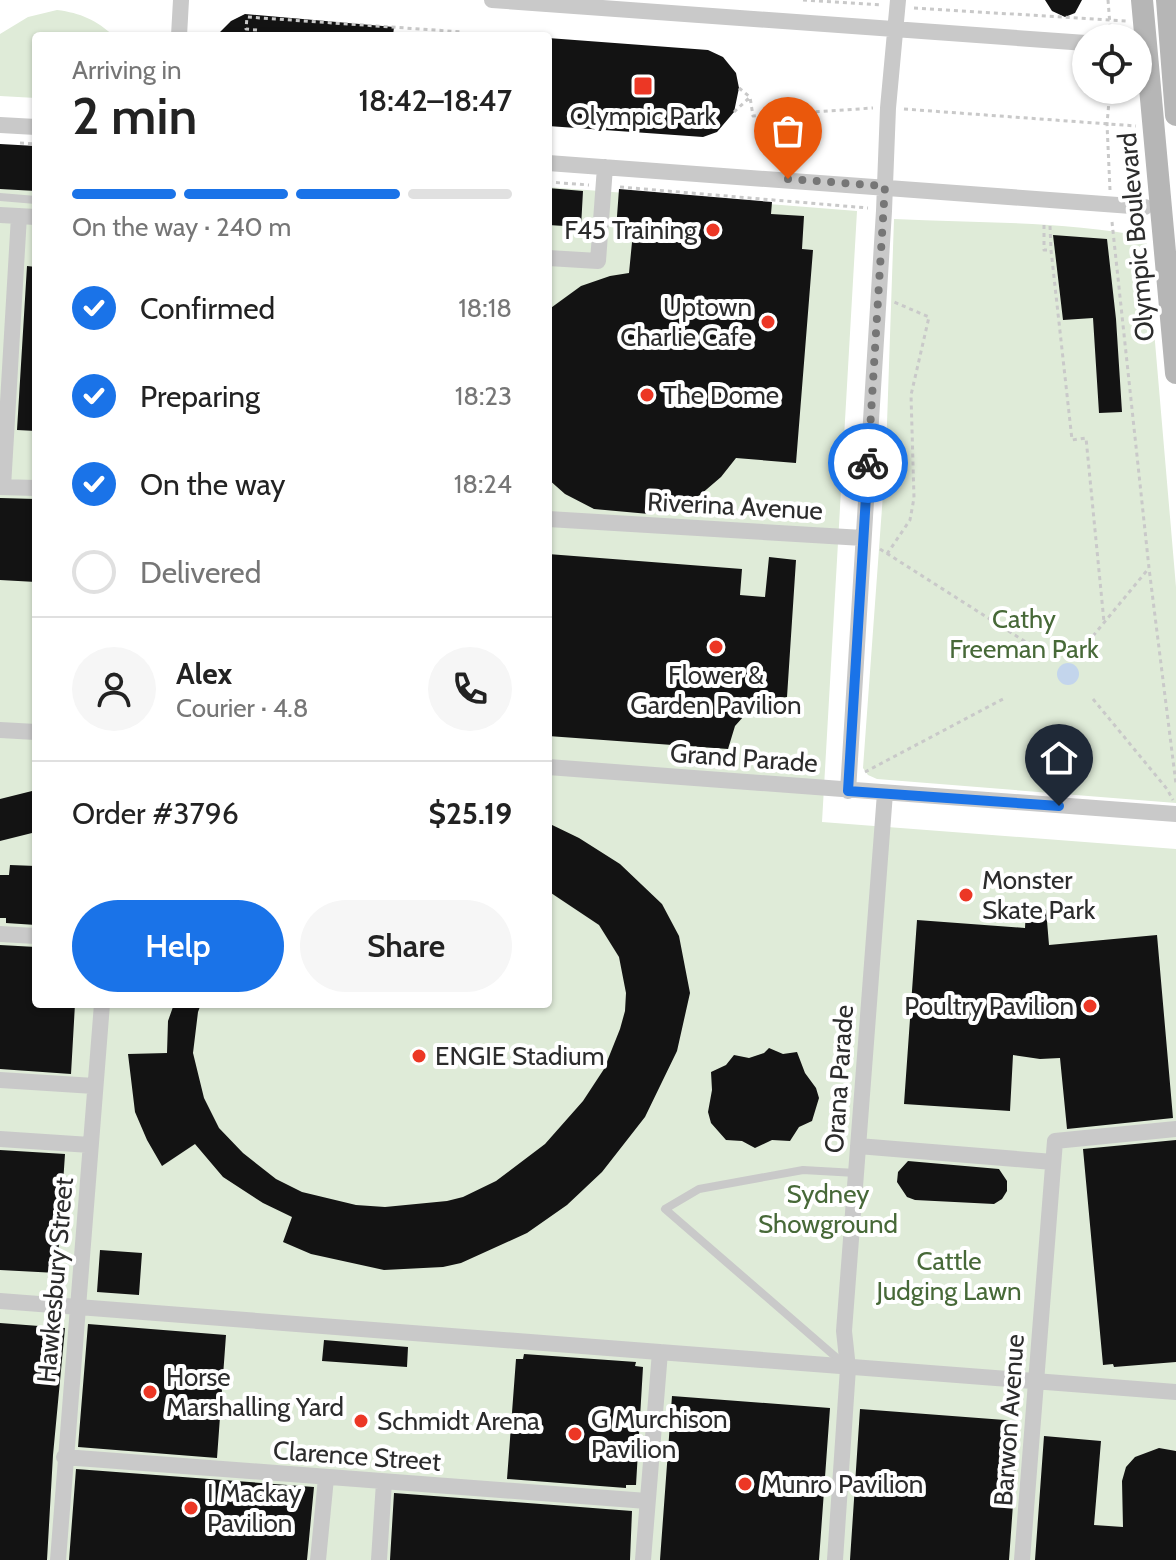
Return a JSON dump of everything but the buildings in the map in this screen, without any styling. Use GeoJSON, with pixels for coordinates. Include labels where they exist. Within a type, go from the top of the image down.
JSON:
{"type":"FeatureCollection","features":[{"type":"Feature","properties":{"kind":"street"},"geometry":{"type":"LineString","coordinates":[[179,32],[181,0]]}},
{"type":"Feature","properties":{"kind":"street"},"geometry":{"type":"LineString","coordinates":[[492,0],[1072,42]]}},
{"type":"Feature","properties":{"kind":"street","name":"Olympic Boulevard"},"geometry":{"type":"LineString","coordinates":[[1142,0],[1142,24]]}},
{"type":"Feature","properties":{"kind":"street","name":"Olympic Boulevard"},"geometry":{"type":"LineString","coordinates":[[1167,0],[1176,115]]}},
{"type":"Feature","properties":{"kind":"street"},"geometry":{"type":"LineString","coordinates":[[848,791],[894,29],[890,3]]}},
{"type":"Feature","properties":{"kind":"street"},"geometry":{"type":"LineString","coordinates":[[1152,48],[1173,50]]}},
{"type":"Feature","properties":{"kind":"street","name":"Olympic Boulevard"},"geometry":{"type":"LineString","coordinates":[[1148,104],[1176,373]]}},
{"type":"Feature","properties":{"kind":"street"},"geometry":{"type":"LineString","coordinates":[[0,125],[32,127]]}},
{"type":"Feature","properties":{"kind":"street"},"geometry":{"type":"LineString","coordinates":[[552,163],[1145,207]]}},
{"type":"Feature","properties":{"kind":"street"},"geometry":{"type":"LineString","coordinates":[[552,258],[598,261],[605,167]]}},
{"type":"Feature","properties":{"kind":"street"},"geometry":{"type":"LineString","coordinates":[[0,215],[28,217],[1,487],[32,488]]}},
{"type":"Feature","properties":{"kind":"street","name":"Riverina Avenue"},"geometry":{"type":"LineString","coordinates":[[552,519],[863,538]]}},
{"type":"Feature","properties":{"kind":"street"},"geometry":{"type":"LineString","coordinates":[[0,730],[32,732]]}},
{"type":"Feature","properties":{"kind":"street","name":"Grand Parade"},"geometry":{"type":"LineString","coordinates":[[552,767],[1176,814]]}},
{"type":"Feature","properties":{"kind":"street","name":"Orana Parade"},"geometry":{"type":"LineString","coordinates":[[835,1560],[848,1368],[844,1331],[885,793]]}},
{"type":"Feature","properties":{"kind":"street"},"geometry":{"type":"LineString","coordinates":[[0,934],[32,936]]}},
{"type":"Feature","properties":{"kind":"street","name":"Hawkesbury Street"},"geometry":{"type":"LineString","coordinates":[[58,1560],[102,1008]]}},
{"type":"Feature","properties":{"kind":"street"},"geometry":{"type":"LineString","coordinates":[[0,1080],[94,1086]]}},
{"type":"Feature","properties":{"kind":"street","name":"Barwon Avenue"},"geometry":{"type":"LineString","coordinates":[[1022,1560],[1055,1141],[1176,1129]]}},
{"type":"Feature","properties":{"kind":"street"},"geometry":{"type":"LineString","coordinates":[[0,1139],[90,1145]]}},
{"type":"Feature","properties":{"kind":"street"},"geometry":{"type":"LineString","coordinates":[[858,1146],[1053,1162]]}},
{"type":"Feature","properties":{"kind":"street"},"geometry":{"type":"LineString","coordinates":[[0,1301],[1176,1392]]}},
{"type":"Feature","properties":{"kind":"street"},"geometry":{"type":"LineString","coordinates":[[643,1560],[660,1352]]}},
{"type":"Feature","properties":{"kind":"street","name":"Clarence Street"},"geometry":{"type":"LineString","coordinates":[[64,1457],[647,1501]]}},
{"type":"Feature","properties":{"kind":"street"},"geometry":{"type":"LineString","coordinates":[[318,1560],[326,1478]]}},
{"type":"Feature","properties":{"kind":"street"},"geometry":{"type":"LineString","coordinates":[[379,1560],[384,1482]]}},
{"type":"Feature","properties":{"kind":"lane"},"geometry":{"type":"LineString","coordinates":[[0,197],[32,200]]}},
{"type":"Feature","properties":{"kind":"lane"},"geometry":{"type":"LineString","coordinates":[[848,1368],[665,1209],[699,1189],[803,1170],[856,1173]]}},
{"type":"Feature","properties":{"kind":"path"},"geometry":{"type":"LineString","coordinates":[[805,0],[890,3]]}},
{"type":"Feature","properties":{"kind":"path"},"geometry":{"type":"LineString","coordinates":[[920,0],[917,8],[1128,21]]}},
{"type":"Feature","properties":{"kind":"path"},"geometry":{"type":"LineString","coordinates":[[1108,0],[1110,24]]}},
{"type":"Feature","properties":{"kind":"path"},"geometry":{"type":"LineString","coordinates":[[863,11],[864,4]]}},
{"type":"Feature","properties":{"kind":"path"},"geometry":{"type":"LineString","coordinates":[[257,30],[246,29],[247,17],[463,32]]}},
{"type":"Feature","properties":{"kind":"path"},"geometry":{"type":"LineString","coordinates":[[739,88],[750,97],[753,116],[875,108]]}},
{"type":"Feature","properties":{"kind":"path"},"geometry":{"type":"LineString","coordinates":[[734,112],[750,97]]}},
{"type":"Feature","properties":{"kind":"path"},"geometry":{"type":"LineString","coordinates":[[1109,104],[1111,204],[1149,568],[1176,784]]}},
{"type":"Feature","properties":{"kind":"path"},"geometry":{"type":"LineString","coordinates":[[901,109],[1141,127]]}},
{"type":"Feature","properties":{"kind":"path"},"geometry":{"type":"LineString","coordinates":[[552,182],[884,211]]}},
{"type":"Feature","properties":{"kind":"path"},"geometry":{"type":"LineString","coordinates":[[1044,225],[1044,250],[1051,250]]}},
{"type":"Feature","properties":{"kind":"path"},"geometry":{"type":"LineString","coordinates":[[1050,226],[1072,440],[1086,438],[1104,622]]}},
{"type":"Feature","properties":{"kind":"path"},"geometry":{"type":"LineString","coordinates":[[879,296],[929,317],[911,395],[914,498],[910,520],[887,554]]}},
{"type":"Feature","properties":{"kind":"path"},"geometry":{"type":"LineString","coordinates":[[863,538],[1032,646]]}},
{"type":"Feature","properties":{"kind":"path"},"geometry":{"type":"LineString","coordinates":[[1093,636],[1149,568]]}},
{"type":"Feature","properties":{"kind":"path"},"geometry":{"type":"LineString","coordinates":[[848,791],[862,774],[878,764],[1003,699]]}},
{"type":"Feature","properties":{"kind":"path"},"geometry":{"type":"LineString","coordinates":[[1093,699],[1167,789],[1176,807]]}},
{"type":"Feature","properties":{"kind":"green space"},"geometry":{"type":"Polygon","coordinates":[[[57,10],[74,13],[109,32],[32,32],[32,98],[0,96],[0,34],[28,17],[57,10]]]}},
{"type":"Feature","properties":{"kind":"green space","name":"Sydney Showground"},"geometry":{"type":"Polygon","coordinates":[[[0,145],[32,148],[32,1008],[552,1008],[552,187],[857,211],[822,822],[1176,849],[1176,1560],[0,1560],[0,145]]]}},
{"type":"Feature","properties":{"kind":"green space","name":"Cathy Freeman Park"},"geometry":{"type":"Polygon","coordinates":[[[894,219],[1052,225],[1146,237],[1176,587],[1176,803],[877,779],[868,775],[863,768],[886,453],[894,219]]]}},
{"type":"Feature","properties":{"kind":"water"},"geometry":{"type":"Polygon","coordinates":[[[1068,663],[1076,666],[1079,674],[1076,682],[1068,685],[1060,682],[1057,674],[1060,666],[1068,663]]]}},
{"type":"Feature","properties":{"kind":"way so far"},"geometry":{"type":"LineString","coordinates":[[788,179],[885,186],[868,463]]}},
{"type":"Feature","properties":{"kind":"place","name":"Olympic Park"},"geometry":{"type":"Point","coordinates":[643,86]}},
{"type":"Feature","properties":{"kind":"place","name":"F45 Training"},"geometry":{"type":"Point","coordinates":[713,230]}},
{"type":"Feature","properties":{"kind":"place","name":"Uptown Charlie Cafe"},"geometry":{"type":"Point","coordinates":[768,322]}},
{"type":"Feature","properties":{"kind":"place","name":"The Dome"},"geometry":{"type":"Point","coordinates":[647,395]}},
{"type":"Feature","properties":{"kind":"place","name":"Flower & Garden Pavilion"},"geometry":{"type":"Point","coordinates":[716,647]}},
{"type":"Feature","properties":{"kind":"place","name":"Monster Skate Park"},"geometry":{"type":"Point","coordinates":[966,895]}},
{"type":"Feature","properties":{"kind":"place","name":"Poultry Pavilion"},"geometry":{"type":"Point","coordinates":[1090,1006]}},
{"type":"Feature","properties":{"kind":"place","name":"ENGIE Stadium"},"geometry":{"type":"Point","coordinates":[419,1056]}},
{"type":"Feature","properties":{"kind":"place","name":"Horse Marshalling Yard"},"geometry":{"type":"Point","coordinates":[150,1392]}},
{"type":"Feature","properties":{"kind":"place","name":"Schmidt Arena"},"geometry":{"type":"Point","coordinates":[361,1421]}},
{"type":"Feature","properties":{"kind":"place","name":"G Murchison Pavilion"},"geometry":{"type":"Point","coordinates":[575,1434]}},
{"type":"Feature","properties":{"kind":"place","name":"Munro Pavilion"},"geometry":{"type":"Point","coordinates":[745,1484]}},
{"type":"Feature","properties":{"kind":"place","name":"I Mackay Pavilion"},"geometry":{"type":"Point","coordinates":[191,1508]}},
{"type":"Feature","properties":{"kind":"route"},"geometry":{"type":"LineString","coordinates":[[868,463],[848,791],[1059,806]]}},
{"type":"Feature","properties":{"kind":"park label","name":"Cattle Judging Lawn"},"geometry":{"type":"Point","coordinates":[949,1276]}}]}
